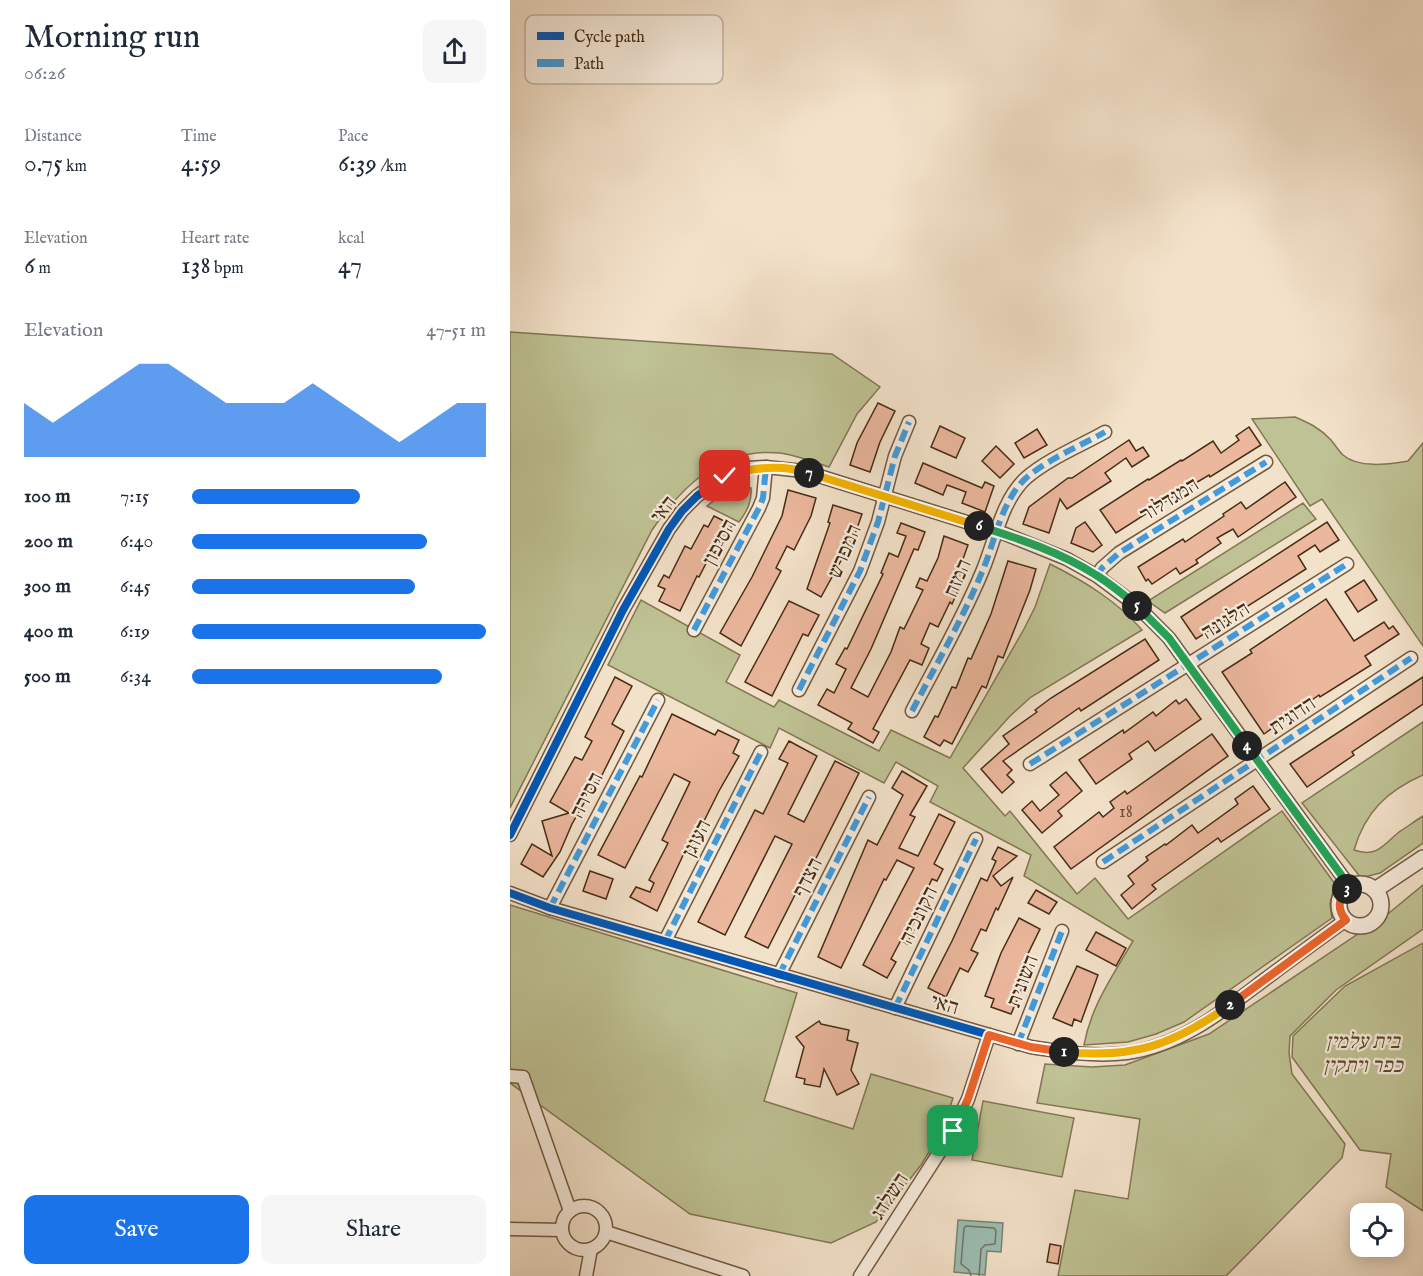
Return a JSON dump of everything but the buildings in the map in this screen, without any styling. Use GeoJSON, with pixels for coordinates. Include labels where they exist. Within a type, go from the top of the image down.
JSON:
{"type":"FeatureCollection","features":[{"type":"Feature","properties":{"kind":"street","name":"המפרש"},"geometry":{"type":"LineString","coordinates":[[799,690],[860,571],[885,497],[895,456],[909,422]]}},
{"type":"Feature","properties":{"kind":"street","name":"המזח"},"geometry":{"type":"LineString","coordinates":[[912,711],[969,600],[1006,507],[1015,491],[1039,469],[1105,432]]}},
{"type":"Feature","properties":{"kind":"street","name":"המגדלור"},"geometry":{"type":"LineString","coordinates":[[1097,576],[1102,568],[1119,553],[1266,462]]}},
{"type":"Feature","properties":{"kind":"street","name":"האי"},"geometry":{"type":"LineString","coordinates":[[510,835],[623,610],[669,528],[697,496],[725,476],[748,468],[766,467],[804,471],[997,532],[1067,559],[1097,576],[1137,606],[1169,638],[1350,887]]}},
{"type":"Feature","properties":{"kind":"street","name":"הסיפון"},"geometry":{"type":"LineString","coordinates":[[694,630],[759,508],[763,498],[766,467]]}},
{"type":"Feature","properties":{"kind":"street","name":"הלגונה"},"geometry":{"type":"LineString","coordinates":[[1030,764],[1347,564]]}},
{"type":"Feature","properties":{"kind":"street","name":"הדוגית"},"geometry":{"type":"LineString","coordinates":[[1103,862],[1411,658]]}},
{"type":"Feature","properties":{"kind":"street","name":"הסירה"},"geometry":{"type":"LineString","coordinates":[[550,908],[658,700]]}},
{"type":"Feature","properties":{"kind":"street","name":"העוגן"},"geometry":{"type":"LineString","coordinates":[[665,941],[761,752]]}},
{"type":"Feature","properties":{"kind":"street","name":"הצדף"},"geometry":{"type":"LineString","coordinates":[[779,975],[869,797]]}},
{"type":"Feature","properties":{"kind":"street","name":"הקונכיה"},"geometry":{"type":"LineString","coordinates":[[895,1008],[976,839]]}},
{"type":"Feature","properties":{"kind":"street"},"geometry":{"type":"LineString","coordinates":[[1375,890],[1423,858]]}},
{"type":"Feature","properties":{"kind":"street"},"geometry":{"type":"LineString","coordinates":[[1364,885],[1375,890],[1381,902],[1381,909],[1374,921],[1355,926],[1346,920],[1340,912],[1342,894],[1350,887],[1364,885]]}},
{"type":"Feature","properties":{"kind":"street","name":"האי"},"geometry":{"type":"LineString","coordinates":[[510,893],[550,908],[1018,1044],[1056,1052],[1104,1055],[1129,1053],[1193,1030],[1346,920]]}},
{"type":"Feature","properties":{"kind":"street","name":"השונית"},"geometry":{"type":"LineString","coordinates":[[1018,1044],[1062,931]]}},
{"type":"Feature","properties":{"kind":"street","name":"השלדג"},"geometry":{"type":"LineString","coordinates":[[860,1276],[953,1131],[968,1099],[989,1035]]}},
{"type":"Feature","properties":{"kind":"street"},"geometry":{"type":"LineString","coordinates":[[510,1076],[522,1077],[570,1211]]}},
{"type":"Feature","properties":{"kind":"street"},"geometry":{"type":"LineString","coordinates":[[583,1206],[599,1211],[606,1225],[606,1232],[598,1246],[591,1249],[577,1249],[570,1246],[562,1230],[563,1220],[570,1211],[583,1206]]}},
{"type":"Feature","properties":{"kind":"street"},"geometry":{"type":"LineString","coordinates":[[510,1229],[562,1230]]}},
{"type":"Feature","properties":{"kind":"street"},"geometry":{"type":"LineString","coordinates":[[606,1232],[743,1276]]}},
{"type":"Feature","properties":{"kind":"street"},"geometry":{"type":"LineString","coordinates":[[586,1276],[591,1249]]}},
{"type":"Feature","properties":{"kind":"green space"},"geometry":{"type":"Polygon","coordinates":[[[510,332],[832,354],[880,387],[857,414],[829,467],[780,453],[740,456],[706,473],[676,499],[652,530],[510,808],[510,332]]]}},
{"type":"Feature","properties":{"kind":"green space"},"geometry":{"type":"Polygon","coordinates":[[[1295,417],[1318,429],[1343,455],[1366,464],[1408,461],[1423,443],[1423,646],[1322,499],[1310,506],[1252,419],[1295,417]]]}},
{"type":"Feature","properties":{"kind":"green space"},"geometry":{"type":"Polygon","coordinates":[[[746,486],[751,488],[751,498],[739,522],[707,506],[729,488],[746,486]]]}},
{"type":"Feature","properties":{"kind":"green space"},"geometry":{"type":"Polygon","coordinates":[[[1303,503],[1316,519],[1165,613],[1148,601],[1303,503]]]}},
{"type":"Feature","properties":{"kind":"green space"},"geometry":{"type":"Polygon","coordinates":[[[1050,564],[1099,592],[1142,630],[1031,697],[1010,716],[963,768],[1005,816],[1010,811],[1077,894],[1095,878],[1128,919],[1282,811],[1335,884],[1330,904],[1332,918],[1184,1022],[1156,1034],[1128,1042],[1084,1045],[1097,1004],[1133,941],[1024,876],[1031,855],[930,802],[938,786],[896,762],[884,783],[779,728],[770,748],[608,665],[641,600],[740,655],[726,682],[774,707],[779,700],[879,751],[891,730],[950,758],[1024,629],[1035,607],[1050,564]]]}},
{"type":"Feature","properties":{"kind":"green space"},"geometry":{"type":"Polygon","coordinates":[[[1423,722],[1423,775],[1399,788],[1379,804],[1364,824],[1354,850],[1368,852],[1379,849],[1423,816],[1423,843],[1380,873],[1361,878],[1302,803],[1423,722]]]}},
{"type":"Feature","properties":{"kind":"green space"},"geometry":{"type":"Polygon","coordinates":[[[1423,885],[1423,929],[1336,990],[1290,1036],[1289,1053],[1292,1074],[1345,1144],[1342,1158],[1226,1276],[1058,1276],[1075,1190],[1128,1199],[1140,1119],[1037,1103],[1045,1064],[1092,1067],[1125,1065],[1209,1034],[1389,913],[1423,885]]]}},
{"type":"Feature","properties":{"kind":"green space"},"geometry":{"type":"Polygon","coordinates":[[[510,905],[797,993],[764,1101],[853,1129],[871,1074],[953,1098],[942,1131],[921,1165],[876,1222],[831,1243],[690,1214],[510,1083],[510,905]]]}},
{"type":"Feature","properties":{"kind":"green space","name":"בית עלמין כפר ויתקין"},"geometry":{"type":"Polygon","coordinates":[[[1423,943],[1423,1211],[1386,1187],[1391,1154],[1360,1150],[1292,1057],[1293,1036],[1345,986],[1423,943]]]}},
{"type":"Feature","properties":{"kind":"green space"},"geometry":{"type":"Polygon","coordinates":[[[983,1101],[1074,1118],[1062,1177],[972,1160],[983,1101]]]}},
{"type":"Feature","properties":{"kind":"water"},"geometry":{"type":"Polygon","coordinates":[[[958,1220],[1003,1223],[1001,1252],[987,1251],[985,1275],[954,1272],[958,1220]]]}},
{"type":"Feature","properties":{"kind":"marked path"},"geometry":{"type":"LineString","coordinates":[[799,690],[860,571],[878,522],[895,456],[909,422]]}},
{"type":"Feature","properties":{"kind":"marked path"},"geometry":{"type":"LineString","coordinates":[[912,711],[966,608],[1010,498],[1017,487],[1044,465],[1105,432]]}},
{"type":"Feature","properties":{"kind":"marked path"},"geometry":{"type":"LineString","coordinates":[[1097,576],[1102,568],[1119,553],[1266,462]]}},
{"type":"Feature","properties":{"kind":"marked path"},"geometry":{"type":"LineString","coordinates":[[694,630],[759,508],[763,498],[766,467]]}},
{"type":"Feature","properties":{"kind":"marked path"},"geometry":{"type":"LineString","coordinates":[[1030,764],[1347,564]]}},
{"type":"Feature","properties":{"kind":"marked path"},"geometry":{"type":"LineString","coordinates":[[1103,862],[1411,658]]}},
{"type":"Feature","properties":{"kind":"marked path"},"geometry":{"type":"LineString","coordinates":[[550,908],[658,700]]}},
{"type":"Feature","properties":{"kind":"marked path"},"geometry":{"type":"LineString","coordinates":[[665,941],[761,752]]}},
{"type":"Feature","properties":{"kind":"marked path"},"geometry":{"type":"LineString","coordinates":[[779,975],[869,797]]}},
{"type":"Feature","properties":{"kind":"marked path"},"geometry":{"type":"LineString","coordinates":[[895,1008],[976,839]]}},
{"type":"Feature","properties":{"kind":"marked path"},"geometry":{"type":"LineString","coordinates":[[1018,1044],[1062,931]]}},
{"type":"Feature","properties":{"kind":"cycle path"},"geometry":{"type":"LineString","coordinates":[[510,835],[623,610],[669,529],[697,496],[725,476],[748,468],[766,467],[803,471],[1005,534],[1067,559],[1097,576],[1137,606],[1169,638],[1350,887]]}},
{"type":"Feature","properties":{"kind":"cycle path"},"geometry":{"type":"LineString","coordinates":[[510,893],[550,908],[1031,1047],[1091,1054],[1127,1053],[1165,1043],[1183,1035],[1233,1004],[1346,920]]}},
{"type":"Feature","properties":{"kind":"route"},"geometry":{"type":"LineString","coordinates":[[725,476],[748,468],[766,467],[804,471],[1005,534],[1067,559],[1097,576],[1137,606],[1169,638],[1350,887],[1342,894],[1339,906],[1346,920],[1213,1017],[1173,1039],[1129,1053],[1104,1055],[1056,1052],[989,1035],[968,1099],[953,1131]]}}]}
